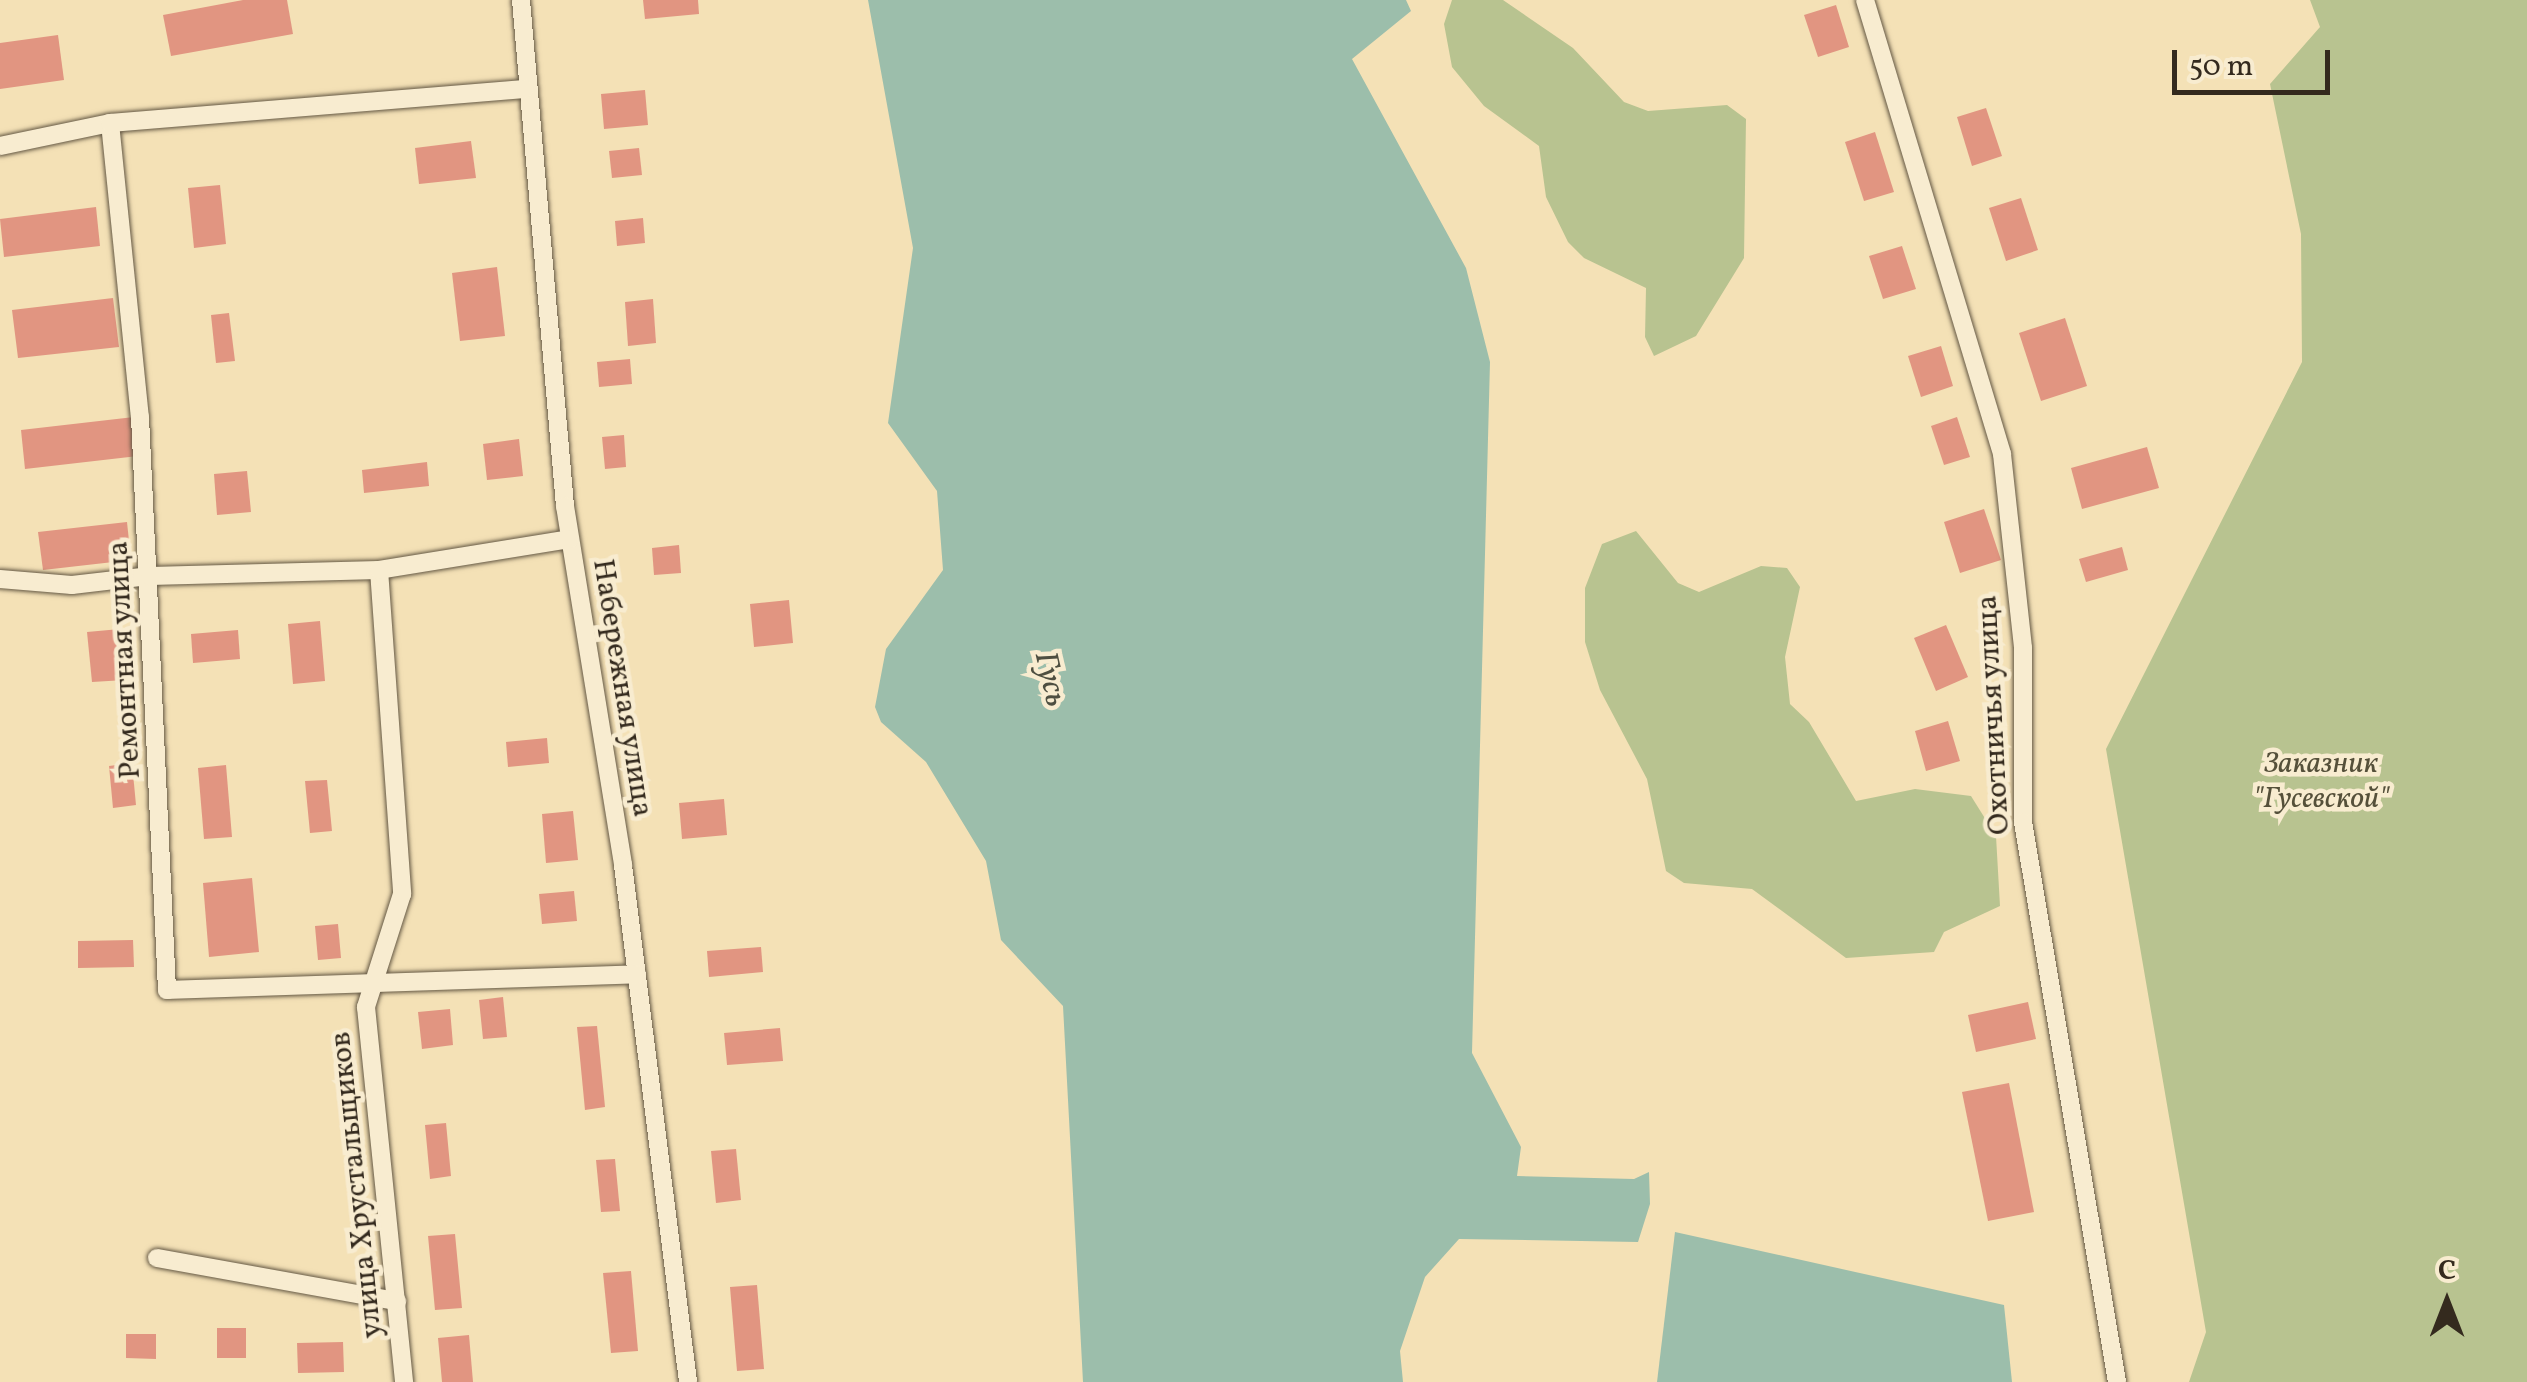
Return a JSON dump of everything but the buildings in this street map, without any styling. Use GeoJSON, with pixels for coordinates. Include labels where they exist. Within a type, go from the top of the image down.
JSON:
{"type":"FeatureCollection","features":[{"type":"Feature","properties":{"kind":"street","name":"Набережная улица"},"geometry":{"type":"LineString","coordinates":[[521,0],[525,89],[570,539],[637,974],[688,1382]]}},
{"type":"Feature","properties":{"kind":"street","name":"Охотничья улица"},"geometry":{"type":"LineString","coordinates":[[1864,0],[2002,454],[2023,648],[2023,822],[2118,1382]]}},
{"type":"Feature","properties":{"kind":"street"},"geometry":{"type":"LineString","coordinates":[[0,146],[110,123],[525,89]]}},
{"type":"Feature","properties":{"kind":"street","name":"Ремонтная улица"},"geometry":{"type":"LineString","coordinates":[[110,123],[150,576],[167,990],[374,983]]}},
{"type":"Feature","properties":{"kind":"street"},"geometry":{"type":"LineString","coordinates":[[0,579],[72,585],[150,576],[379,570],[570,539]]}},
{"type":"Feature","properties":{"kind":"street","name":"улица Хрустальщиков"},"geometry":{"type":"LineString","coordinates":[[379,570],[402,894],[366,1007],[404,1382]]}},
{"type":"Feature","properties":{"kind":"street"},"geometry":{"type":"LineString","coordinates":[[374,983],[637,974]]}},
{"type":"Feature","properties":{"kind":"street"},"geometry":{"type":"LineString","coordinates":[[157,1258],[398,1301]]}},
{"type":"Feature","properties":{"kind":"green space"},"geometry":{"type":"Polygon","coordinates":[[[1452,0],[1503,0],[1573,48],[1624,102],[1648,111],[1727,105],[1746,119],[1744,258],[1696,336],[1654,356],[1645,337],[1646,288],[1584,258],[1568,242],[1546,197],[1539,146],[1484,106],[1452,67],[1444,24],[1452,0]]]}},
{"type":"Feature","properties":{"kind":"green space","name":"Заказник \"Гусевской\""},"geometry":{"type":"Polygon","coordinates":[[[2310,0],[2527,0],[2527,1382],[2189,1382],[2206,1332],[2106,749],[2302,362],[2301,234],[2270,84],[2320,27],[2310,0]]]}},
{"type":"Feature","properties":{"kind":"green space"},"geometry":{"type":"Polygon","coordinates":[[[1636,531],[1678,583],[1699,592],[1761,566],[1787,568],[1800,587],[1785,657],[1790,704],[1809,722],[1856,801],[1915,789],[1971,796],[1996,836],[2000,906],[1944,932],[1934,952],[1846,958],[1752,889],[1684,883],[1666,871],[1647,779],[1600,690],[1585,642],[1585,588],[1602,544],[1636,531]]]}},
{"type":"Feature","properties":{"kind":"water","name":"Гусь"},"geometry":{"type":"Polygon","coordinates":[[[868,0],[1406,0],[1411,11],[1352,59],[1466,268],[1490,362],[1472,1053],[1521,1147],[1517,1176],[1634,1179],[1649,1172],[1650,1204],[1638,1242],[1459,1239],[1425,1277],[1400,1351],[1403,1382],[1083,1382],[1063,1006],[1001,940],[986,861],[926,762],[881,722],[875,707],[886,649],[943,570],[937,491],[888,423],[913,248],[868,0]]]}},
{"type":"Feature","properties":{"kind":"water"},"geometry":{"type":"Polygon","coordinates":[[[1675,1232],[2004,1305],[2012,1382],[1657,1382],[1675,1232]]]}}]}
